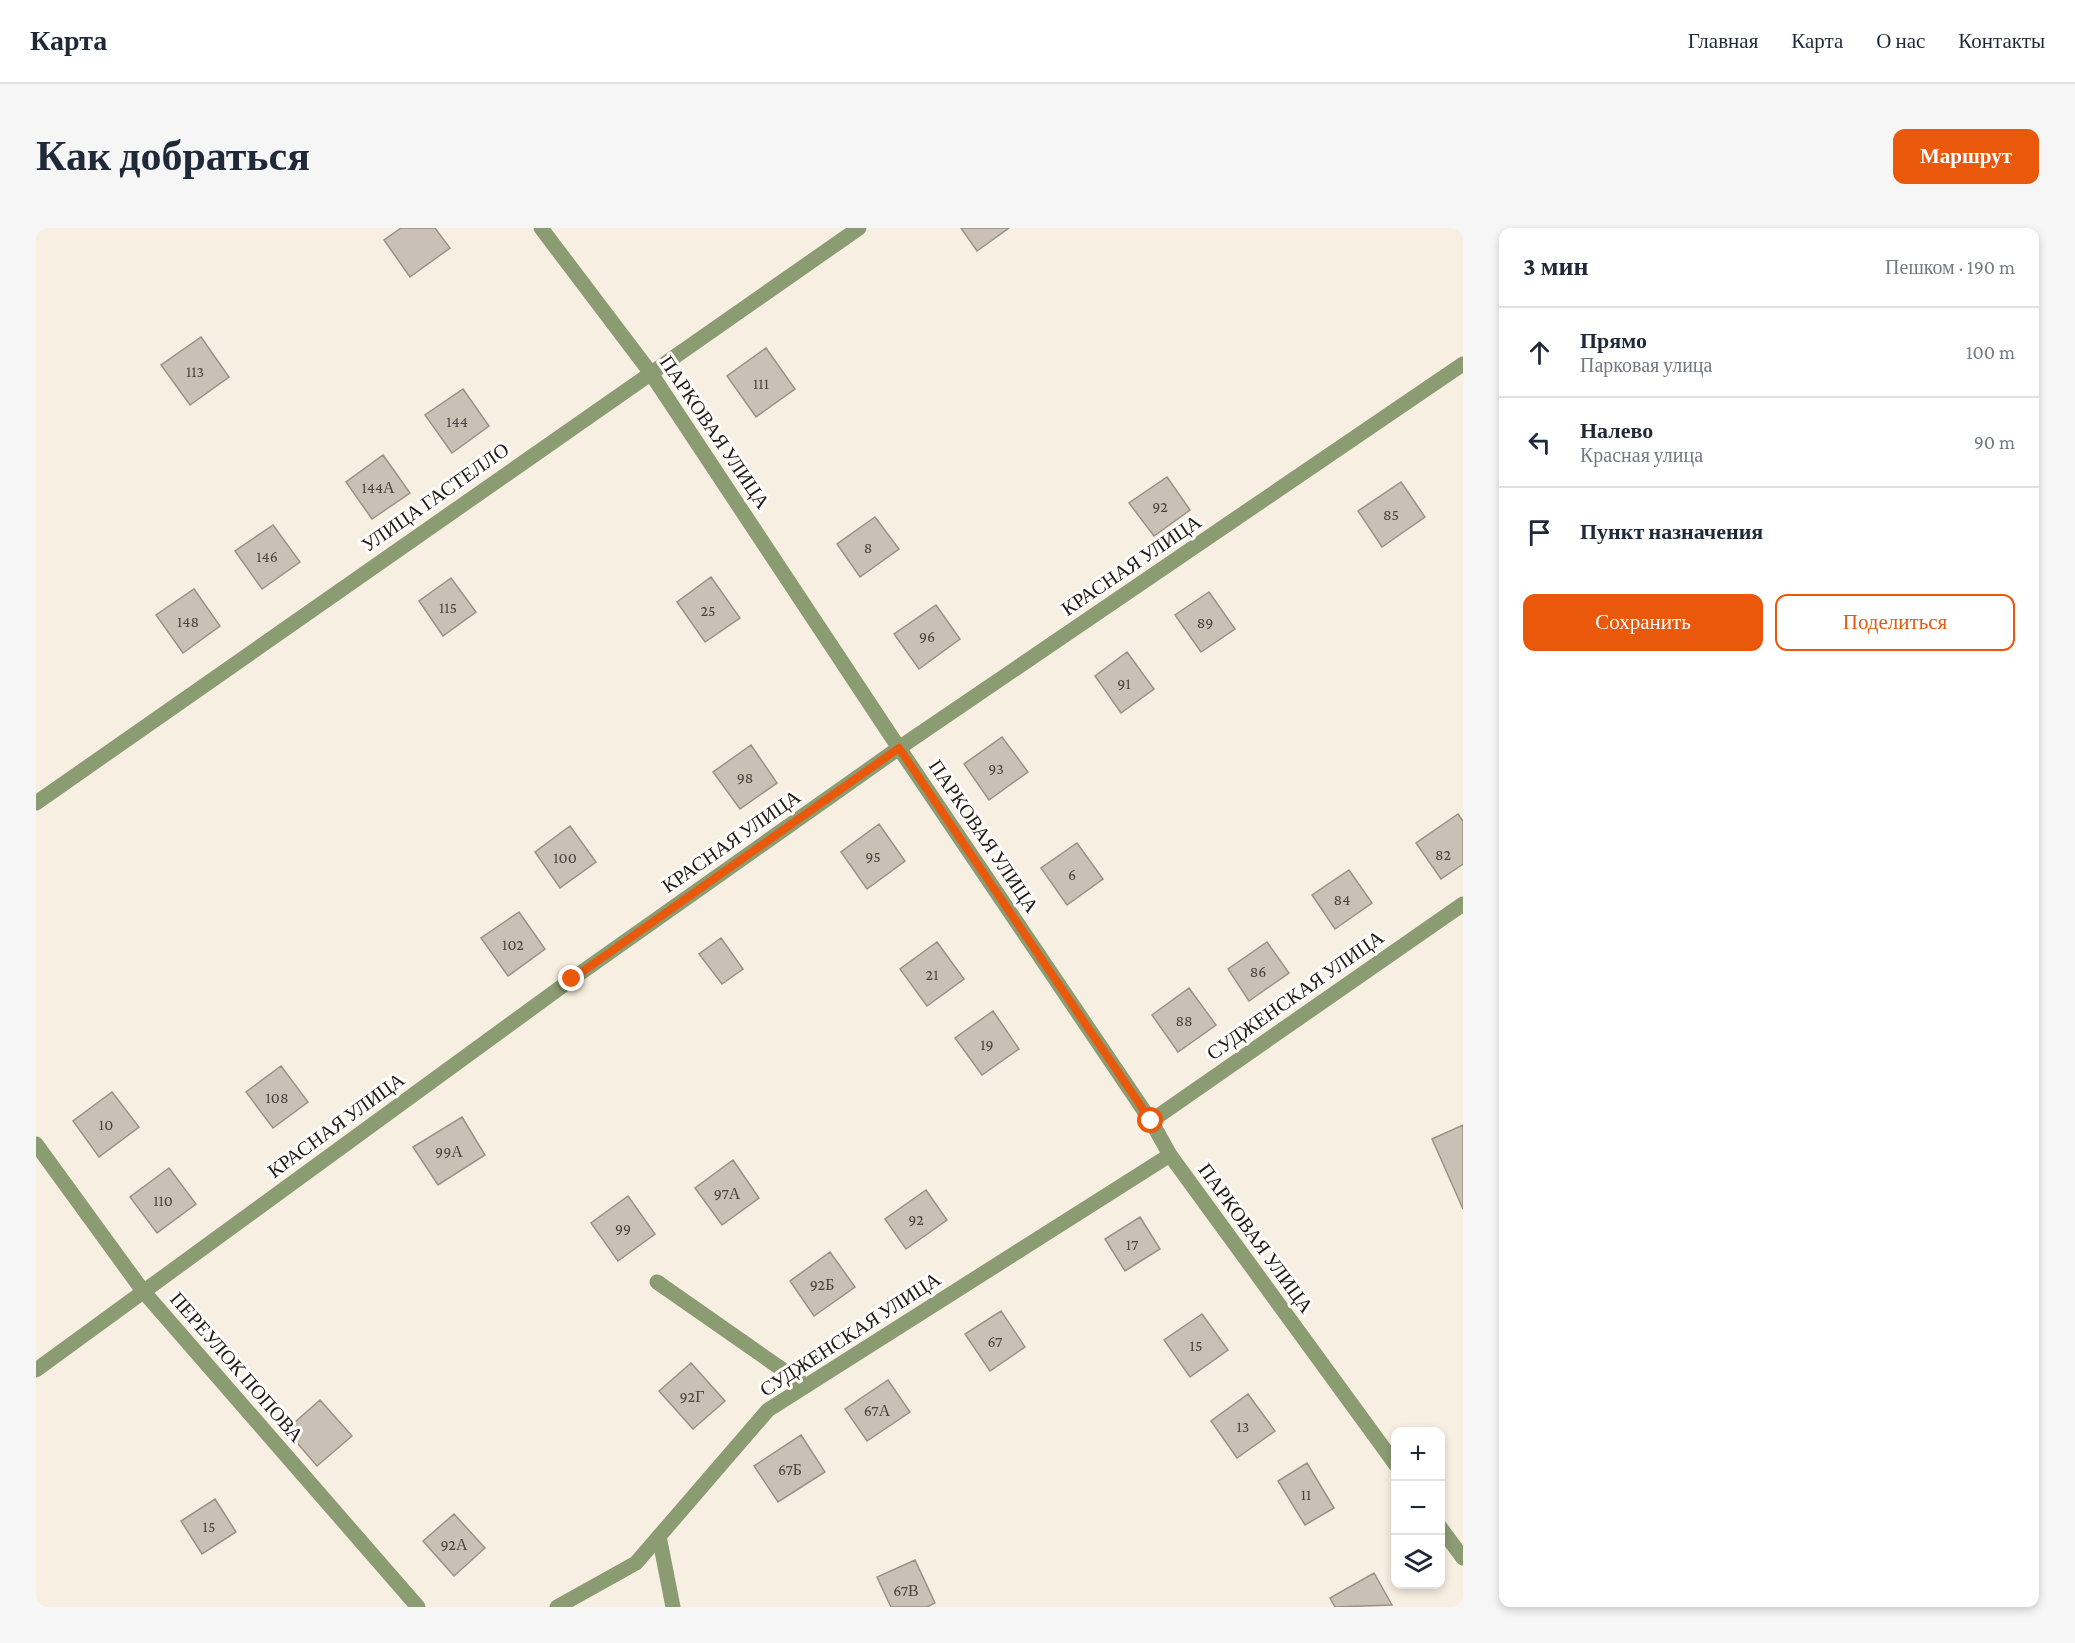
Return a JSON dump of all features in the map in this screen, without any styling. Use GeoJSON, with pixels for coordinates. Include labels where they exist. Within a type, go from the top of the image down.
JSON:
{"type":"FeatureCollection","features":[{"type":"Feature","properties":{"kind":"street","name":"ПАРКОВАЯ УЛИЦА"},"geometry":{"type":"LineString","coordinates":[[541,228],[650,372],[899,748],[1151,1121],[1170,1155],[1391,1460]]}},
{"type":"Feature","properties":{"kind":"street","name":"УЛИЦА ГАСТЕЛЛО"},"geometry":{"type":"LineString","coordinates":[[36,803],[859,228]]}},
{"type":"Feature","properties":{"kind":"street","name":"КРАСНАЯ УЛИЦА"},"geometry":{"type":"LineString","coordinates":[[36,1370],[572,979],[899,748],[1463,364]]}},
{"type":"Feature","properties":{"kind":"street","name":"СУДЖЕНСКАЯ УЛИЦА"},"geometry":{"type":"LineString","coordinates":[[1151,1121],[1463,904]]}},
{"type":"Feature","properties":{"kind":"street","name":"ПЕРЕУЛОК ПОПОВА"},"geometry":{"type":"LineString","coordinates":[[36,1144],[143,1291],[418,1607]]}},
{"type":"Feature","properties":{"kind":"street","name":"СУДЖЕНСКАЯ УЛИЦА"},"geometry":{"type":"LineString","coordinates":[[557,1607],[636,1563],[768,1410],[1170,1155]]}},
{"type":"Feature","properties":{"kind":"street"},"geometry":{"type":"LineString","coordinates":[[657,1282],[806,1386]]}},
{"type":"Feature","properties":{"kind":"street"},"geometry":{"type":"LineString","coordinates":[[1445,1534],[1463,1558]]}},
{"type":"Feature","properties":{"kind":"street"},"geometry":{"type":"LineString","coordinates":[[659,1536],[673,1607]]}},
{"type":"Feature","properties":{"kind":"building"},"geometry":{"type":"Polygon","coordinates":[[[401,228],[435,228],[450,248],[410,277],[384,240],[401,228]]]}},
{"type":"Feature","properties":{"kind":"building"},"geometry":{"type":"Polygon","coordinates":[[[961,228],[1009,228],[977,251],[961,228]]]}},
{"type":"Feature","properties":{"kind":"building"},"geometry":{"type":"Polygon","coordinates":[[[201,337],[229,377],[190,405],[161,365],[201,337]]]}},
{"type":"Feature","properties":{"kind":"building"},"geometry":{"type":"Polygon","coordinates":[[[766,348],[795,389],[756,417],[727,376],[766,348]]]}},
{"type":"Feature","properties":{"kind":"building"},"geometry":{"type":"Polygon","coordinates":[[[463,389],[489,426],[452,453],[425,415],[463,389]]]}},
{"type":"Feature","properties":{"kind":"building"},"geometry":{"type":"Polygon","coordinates":[[[383,455],[410,493],[372,519],[346,482],[383,455]]]}},
{"type":"Feature","properties":{"kind":"building"},"geometry":{"type":"Polygon","coordinates":[[[1167,477],[1190,510],[1154,536],[1129,503],[1167,477]]]}},
{"type":"Feature","properties":{"kind":"building"},"geometry":{"type":"Polygon","coordinates":[[[1401,482],[1425,517],[1382,547],[1358,511],[1401,482]]]}},
{"type":"Feature","properties":{"kind":"building"},"geometry":{"type":"Polygon","coordinates":[[[875,517],[899,549],[860,577],[837,544],[875,517]]]}},
{"type":"Feature","properties":{"kind":"building"},"geometry":{"type":"Polygon","coordinates":[[[273,525],[300,562],[262,589],[235,551],[273,525]]]}},
{"type":"Feature","properties":{"kind":"building"},"geometry":{"type":"Polygon","coordinates":[[[711,577],[740,618],[705,642],[677,602],[711,577]]]}},
{"type":"Feature","properties":{"kind":"building"},"geometry":{"type":"Polygon","coordinates":[[[451,578],[476,612],[443,636],[419,601],[451,578]]]}},
{"type":"Feature","properties":{"kind":"building"},"geometry":{"type":"Polygon","coordinates":[[[194,589],[220,626],[183,653],[156,615],[194,589]]]}},
{"type":"Feature","properties":{"kind":"building"},"geometry":{"type":"Polygon","coordinates":[[[1209,592],[1235,629],[1201,652],[1175,615],[1209,592]]]}},
{"type":"Feature","properties":{"kind":"building"},"geometry":{"type":"Polygon","coordinates":[[[936,605],[960,639],[919,669],[894,634],[936,605]]]}},
{"type":"Feature","properties":{"kind":"building"},"geometry":{"type":"Polygon","coordinates":[[[1127,652],[1154,689],[1121,713],[1095,676],[1127,652]]]}},
{"type":"Feature","properties":{"kind":"building"},"geometry":{"type":"Polygon","coordinates":[[[1002,737],[1028,772],[989,800],[964,764],[1002,737]]]}},
{"type":"Feature","properties":{"kind":"building"},"geometry":{"type":"Polygon","coordinates":[[[751,745],[777,783],[740,809],[713,772],[751,745]]]}},
{"type":"Feature","properties":{"kind":"building"},"geometry":{"type":"Polygon","coordinates":[[[1458,814],[1463,821],[1463,864],[1441,879],[1416,843],[1458,814]]]}},
{"type":"Feature","properties":{"kind":"building"},"geometry":{"type":"Polygon","coordinates":[[[879,824],[905,861],[867,889],[841,852],[879,824]]]}},
{"type":"Feature","properties":{"kind":"building"},"geometry":{"type":"Polygon","coordinates":[[[570,826],[596,862],[560,888],[535,852],[570,826]]]}},
{"type":"Feature","properties":{"kind":"building"},"geometry":{"type":"Polygon","coordinates":[[[1077,843],[1103,879],[1067,905],[1041,868],[1077,843]]]}},
{"type":"Feature","properties":{"kind":"building"},"geometry":{"type":"Polygon","coordinates":[[[1349,870],[1372,903],[1335,929],[1312,895],[1349,870]]]}},
{"type":"Feature","properties":{"kind":"building"},"geometry":{"type":"Polygon","coordinates":[[[519,912],[545,949],[508,976],[481,938],[519,912]]]}},
{"type":"Feature","properties":{"kind":"building"},"geometry":{"type":"Polygon","coordinates":[[[721,938],[743,969],[722,984],[699,954],[721,938]]]}},
{"type":"Feature","properties":{"kind":"building"},"geometry":{"type":"Polygon","coordinates":[[[937,942],[964,979],[927,1006],[900,969],[937,942]]]}},
{"type":"Feature","properties":{"kind":"building"},"geometry":{"type":"Polygon","coordinates":[[[1267,942],[1289,973],[1249,1001],[1228,969],[1267,942]]]}},
{"type":"Feature","properties":{"kind":"building"},"geometry":{"type":"Polygon","coordinates":[[[1189,988],[1216,1025],[1178,1052],[1152,1015],[1189,988]]]}},
{"type":"Feature","properties":{"kind":"building"},"geometry":{"type":"Polygon","coordinates":[[[993,1011],[1019,1049],[982,1075],[955,1038],[993,1011]]]}},
{"type":"Feature","properties":{"kind":"building"},"geometry":{"type":"Polygon","coordinates":[[[281,1066],[308,1102],[273,1128],[246,1092],[281,1066]]]}},
{"type":"Feature","properties":{"kind":"building"},"geometry":{"type":"Polygon","coordinates":[[[112,1092],[139,1127],[99,1157],[73,1121],[112,1092]]]}},
{"type":"Feature","properties":{"kind":"building"},"geometry":{"type":"Polygon","coordinates":[[[462,1117],[485,1155],[438,1185],[413,1147],[462,1117]]]}},
{"type":"Feature","properties":{"kind":"building"},"geometry":{"type":"Polygon","coordinates":[[[1463,1125],[1463,1209],[1432,1139],[1463,1125]]]}},
{"type":"Feature","properties":{"kind":"building"},"geometry":{"type":"Polygon","coordinates":[[[733,1160],[759,1198],[722,1225],[695,1188],[733,1160]]]}},
{"type":"Feature","properties":{"kind":"building"},"geometry":{"type":"Polygon","coordinates":[[[169,1168],[196,1204],[157,1233],[130,1197],[169,1168]]]}},
{"type":"Feature","properties":{"kind":"building"},"geometry":{"type":"Polygon","coordinates":[[[926,1190],[947,1220],[906,1249],[885,1219],[926,1190]]]}},
{"type":"Feature","properties":{"kind":"building"},"geometry":{"type":"Polygon","coordinates":[[[628,1196],[655,1234],[618,1261],[591,1223],[628,1196]]]}},
{"type":"Feature","properties":{"kind":"building"},"geometry":{"type":"Polygon","coordinates":[[[1140,1217],[1160,1249],[1125,1271],[1105,1239],[1140,1217]]]}},
{"type":"Feature","properties":{"kind":"building"},"geometry":{"type":"Polygon","coordinates":[[[830,1252],[855,1287],[814,1316],[790,1281],[830,1252]]]}},
{"type":"Feature","properties":{"kind":"building"},"geometry":{"type":"Polygon","coordinates":[[[1001,1311],[1025,1347],[990,1371],[965,1334],[1001,1311]]]}},
{"type":"Feature","properties":{"kind":"building"},"geometry":{"type":"Polygon","coordinates":[[[1202,1314],[1228,1350],[1190,1377],[1164,1340],[1202,1314]]]}},
{"type":"Feature","properties":{"kind":"building"},"geometry":{"type":"Polygon","coordinates":[[[691,1363],[725,1401],[693,1429],[659,1391],[691,1363]]]}},
{"type":"Feature","properties":{"kind":"building"},"geometry":{"type":"Polygon","coordinates":[[[888,1380],[910,1412],[867,1441],[845,1409],[888,1380]]]}},
{"type":"Feature","properties":{"kind":"building"},"geometry":{"type":"Polygon","coordinates":[[[1248,1394],[1275,1431],[1237,1458],[1211,1421],[1248,1394]]]}},
{"type":"Feature","properties":{"kind":"building"},"geometry":{"type":"Polygon","coordinates":[[[320,1400],[352,1436],[317,1466],[286,1430],[320,1400]]]}},
{"type":"Feature","properties":{"kind":"building"},"geometry":{"type":"Polygon","coordinates":[[[801,1435],[825,1472],[778,1502],[754,1466],[801,1435]]]}},
{"type":"Feature","properties":{"kind":"building"},"geometry":{"type":"Polygon","coordinates":[[[1307,1463],[1334,1508],[1305,1525],[1278,1481],[1307,1463]]]}},
{"type":"Feature","properties":{"kind":"building"},"geometry":{"type":"Polygon","coordinates":[[[215,1499],[236,1532],[202,1554],[181,1521],[215,1499]]]}},
{"type":"Feature","properties":{"kind":"building"},"geometry":{"type":"Polygon","coordinates":[[[454,1514],[485,1548],[454,1576],[423,1541],[454,1514]]]}},
{"type":"Feature","properties":{"kind":"building"},"geometry":{"type":"Polygon","coordinates":[[[915,1560],[935,1603],[927,1607],[891,1607],[877,1577],[915,1560]]]}},
{"type":"Feature","properties":{"kind":"building"},"geometry":{"type":"Polygon","coordinates":[[[1374,1573],[1392,1605],[1335,1607],[1330,1598],[1374,1573]]]}},
{"type":"Feature","properties":{"kind":"route"},"geometry":{"type":"LineString","coordinates":[[572,979],[899,748],[1151,1121]]}}]}
